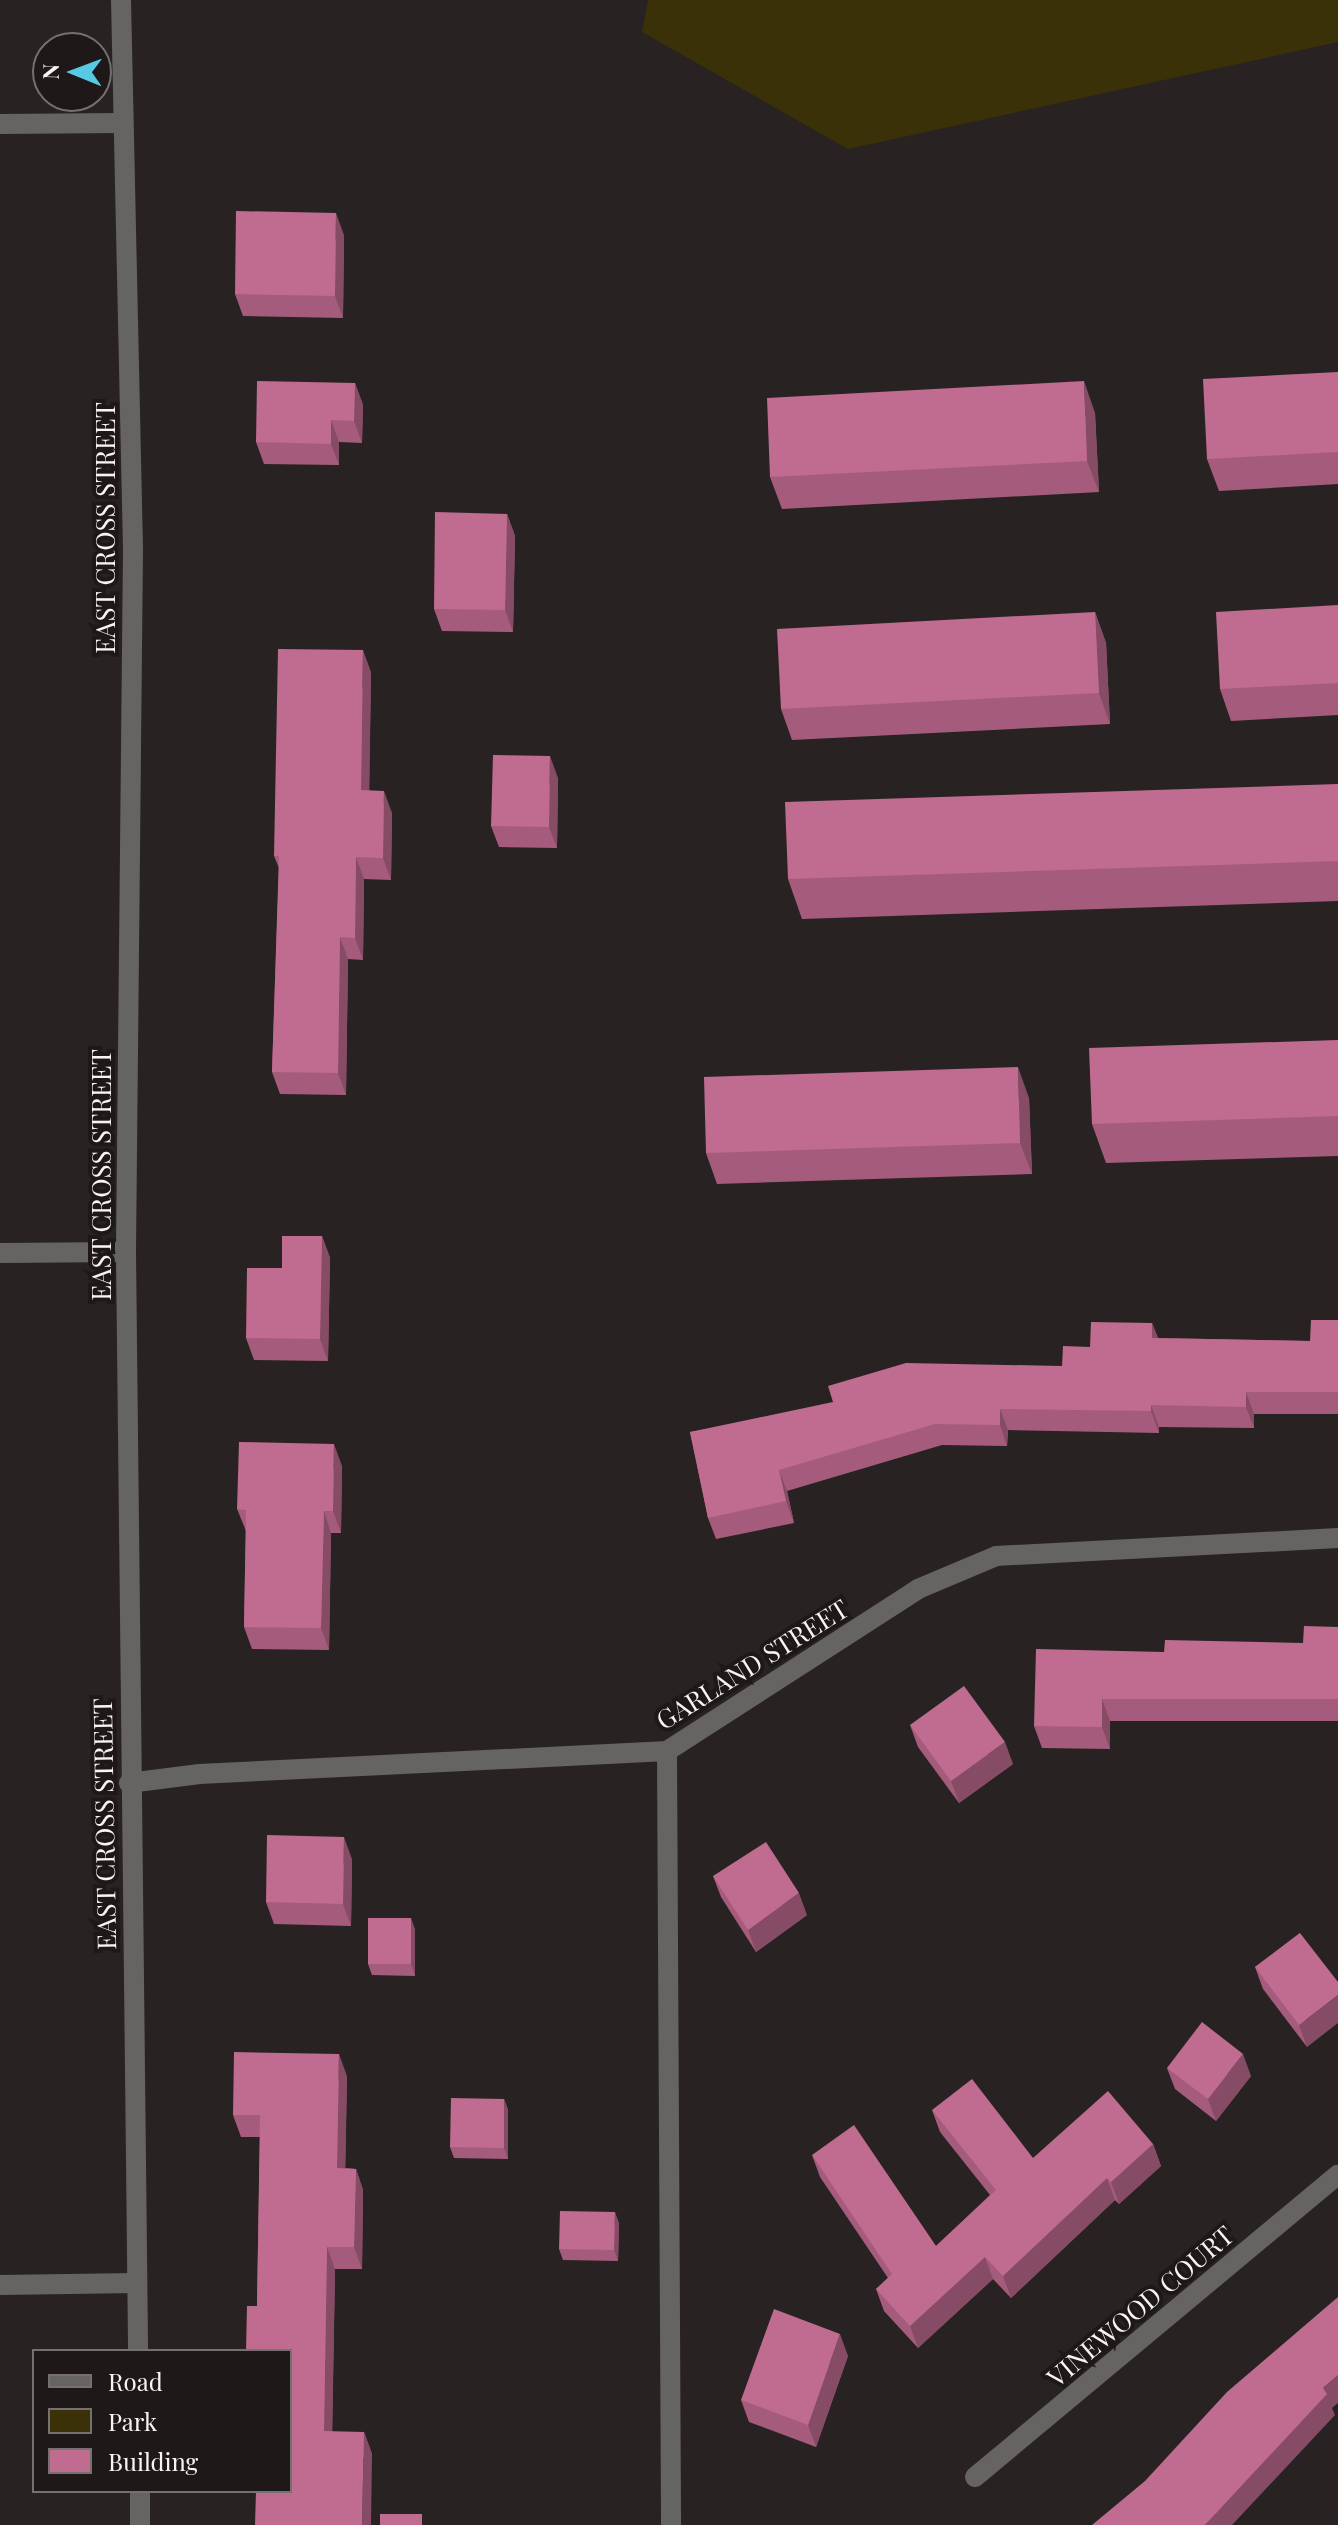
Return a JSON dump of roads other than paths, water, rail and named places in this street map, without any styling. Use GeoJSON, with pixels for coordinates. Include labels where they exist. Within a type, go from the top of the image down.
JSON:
{"type":"FeatureCollection","features":[{"type":"Feature","properties":{"kind":"street","name":"EAST CROSS STREET"},"geometry":{"type":"LineString","coordinates":[[121,0],[121,123],[133,548],[126,1252],[129,1783],[138,2349]]}},
{"type":"Feature","properties":{"kind":"street"},"geometry":{"type":"LineString","coordinates":[[0,124],[121,123]]}},
{"type":"Feature","properties":{"kind":"street"},"geometry":{"type":"LineString","coordinates":[[0,1253],[126,1252]]}},
{"type":"Feature","properties":{"kind":"street","name":"GARLAND STREET"},"geometry":{"type":"LineString","coordinates":[[129,1783],[199,1774],[667,1751],[918,1589],[996,1556],[1338,1538]]}},
{"type":"Feature","properties":{"kind":"street"},"geometry":{"type":"LineString","coordinates":[[667,1751],[671,2525]]}},
{"type":"Feature","properties":{"kind":"street","name":"VINEWOOD COURT"},"geometry":{"type":"LineString","coordinates":[[975,2477],[1338,2175]]}},
{"type":"Feature","properties":{"kind":"street"},"geometry":{"type":"LineString","coordinates":[[0,2285],[137,2283]]}},
{"type":"Feature","properties":{"kind":"street"},"geometry":{"type":"LineString","coordinates":[[140,2493],[140,2525]]}}]}
